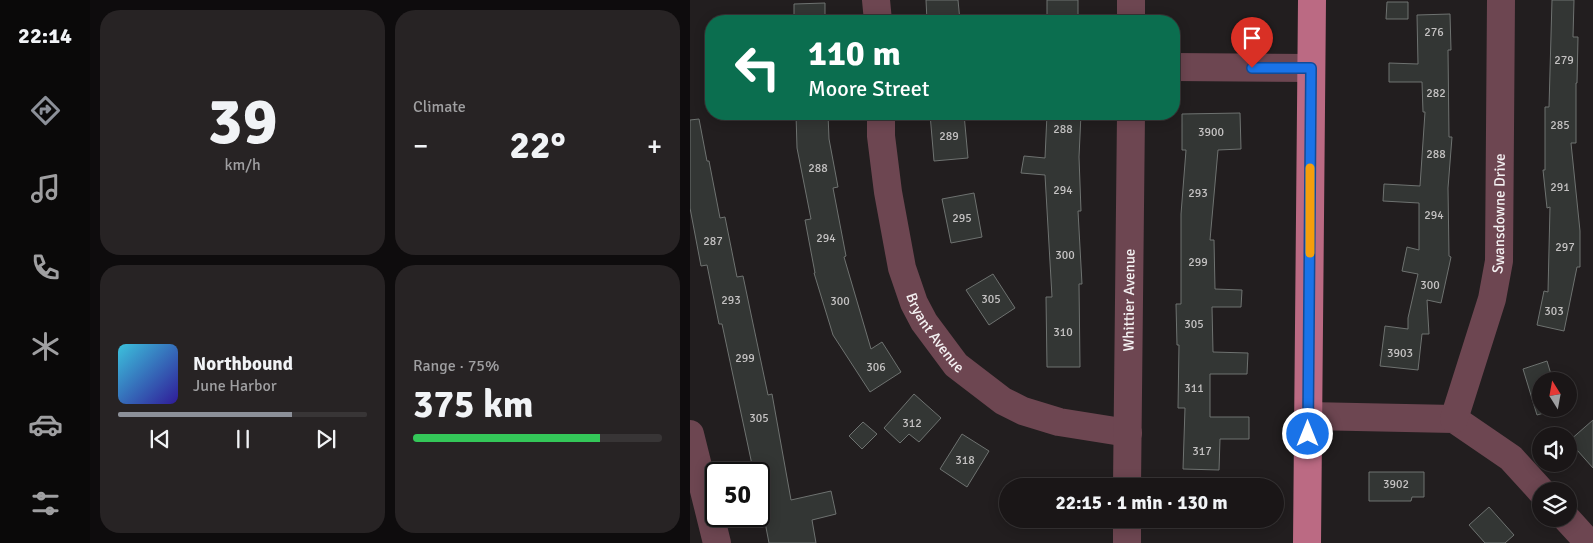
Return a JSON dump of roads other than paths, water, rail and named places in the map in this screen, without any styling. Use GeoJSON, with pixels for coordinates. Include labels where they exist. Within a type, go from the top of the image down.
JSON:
{"type":"FeatureCollection","features":[{"type":"Feature","properties":{"kind":"main road"},"geometry":{"type":"LineString","coordinates":[[1307,543],[1312,0]]}},
{"type":"Feature","properties":{"kind":"street"},"geometry":{"type":"LineString","coordinates":[[876,0],[877,15]]}},
{"type":"Feature","properties":{"kind":"street"},"geometry":{"type":"LineString","coordinates":[[1131,0],[1131,15]]}},
{"type":"Feature","properties":{"kind":"street","name":"Swansdowne Drive"},"geometry":{"type":"LineString","coordinates":[[1454,420],[1492,299],[1499,261],[1501,0]]}},
{"type":"Feature","properties":{"kind":"street"},"geometry":{"type":"LineString","coordinates":[[1180,67],[1311,68]]}},
{"type":"Feature","properties":{"kind":"street","name":"Bryant Avenue"},"geometry":{"type":"LineString","coordinates":[[880,120],[888,192],[902,268],[914,303],[924,322],[956,365],[1003,401],[1023,411],[1059,422],[1128,433]]}},
{"type":"Feature","properties":{"kind":"street","name":"Whittier Avenue"},"geometry":{"type":"LineString","coordinates":[[1127,478],[1130,120]]}},
{"type":"Feature","properties":{"kind":"street"},"geometry":{"type":"LineString","coordinates":[[1308,416],[1454,420],[1510,458],[1533,482]]}},
{"type":"Feature","properties":{"kind":"street"},"geometry":{"type":"LineString","coordinates":[[690,434],[717,543]]}},
{"type":"Feature","properties":{"kind":"street"},"geometry":{"type":"LineString","coordinates":[[1127,528],[1127,543]]}}]}
